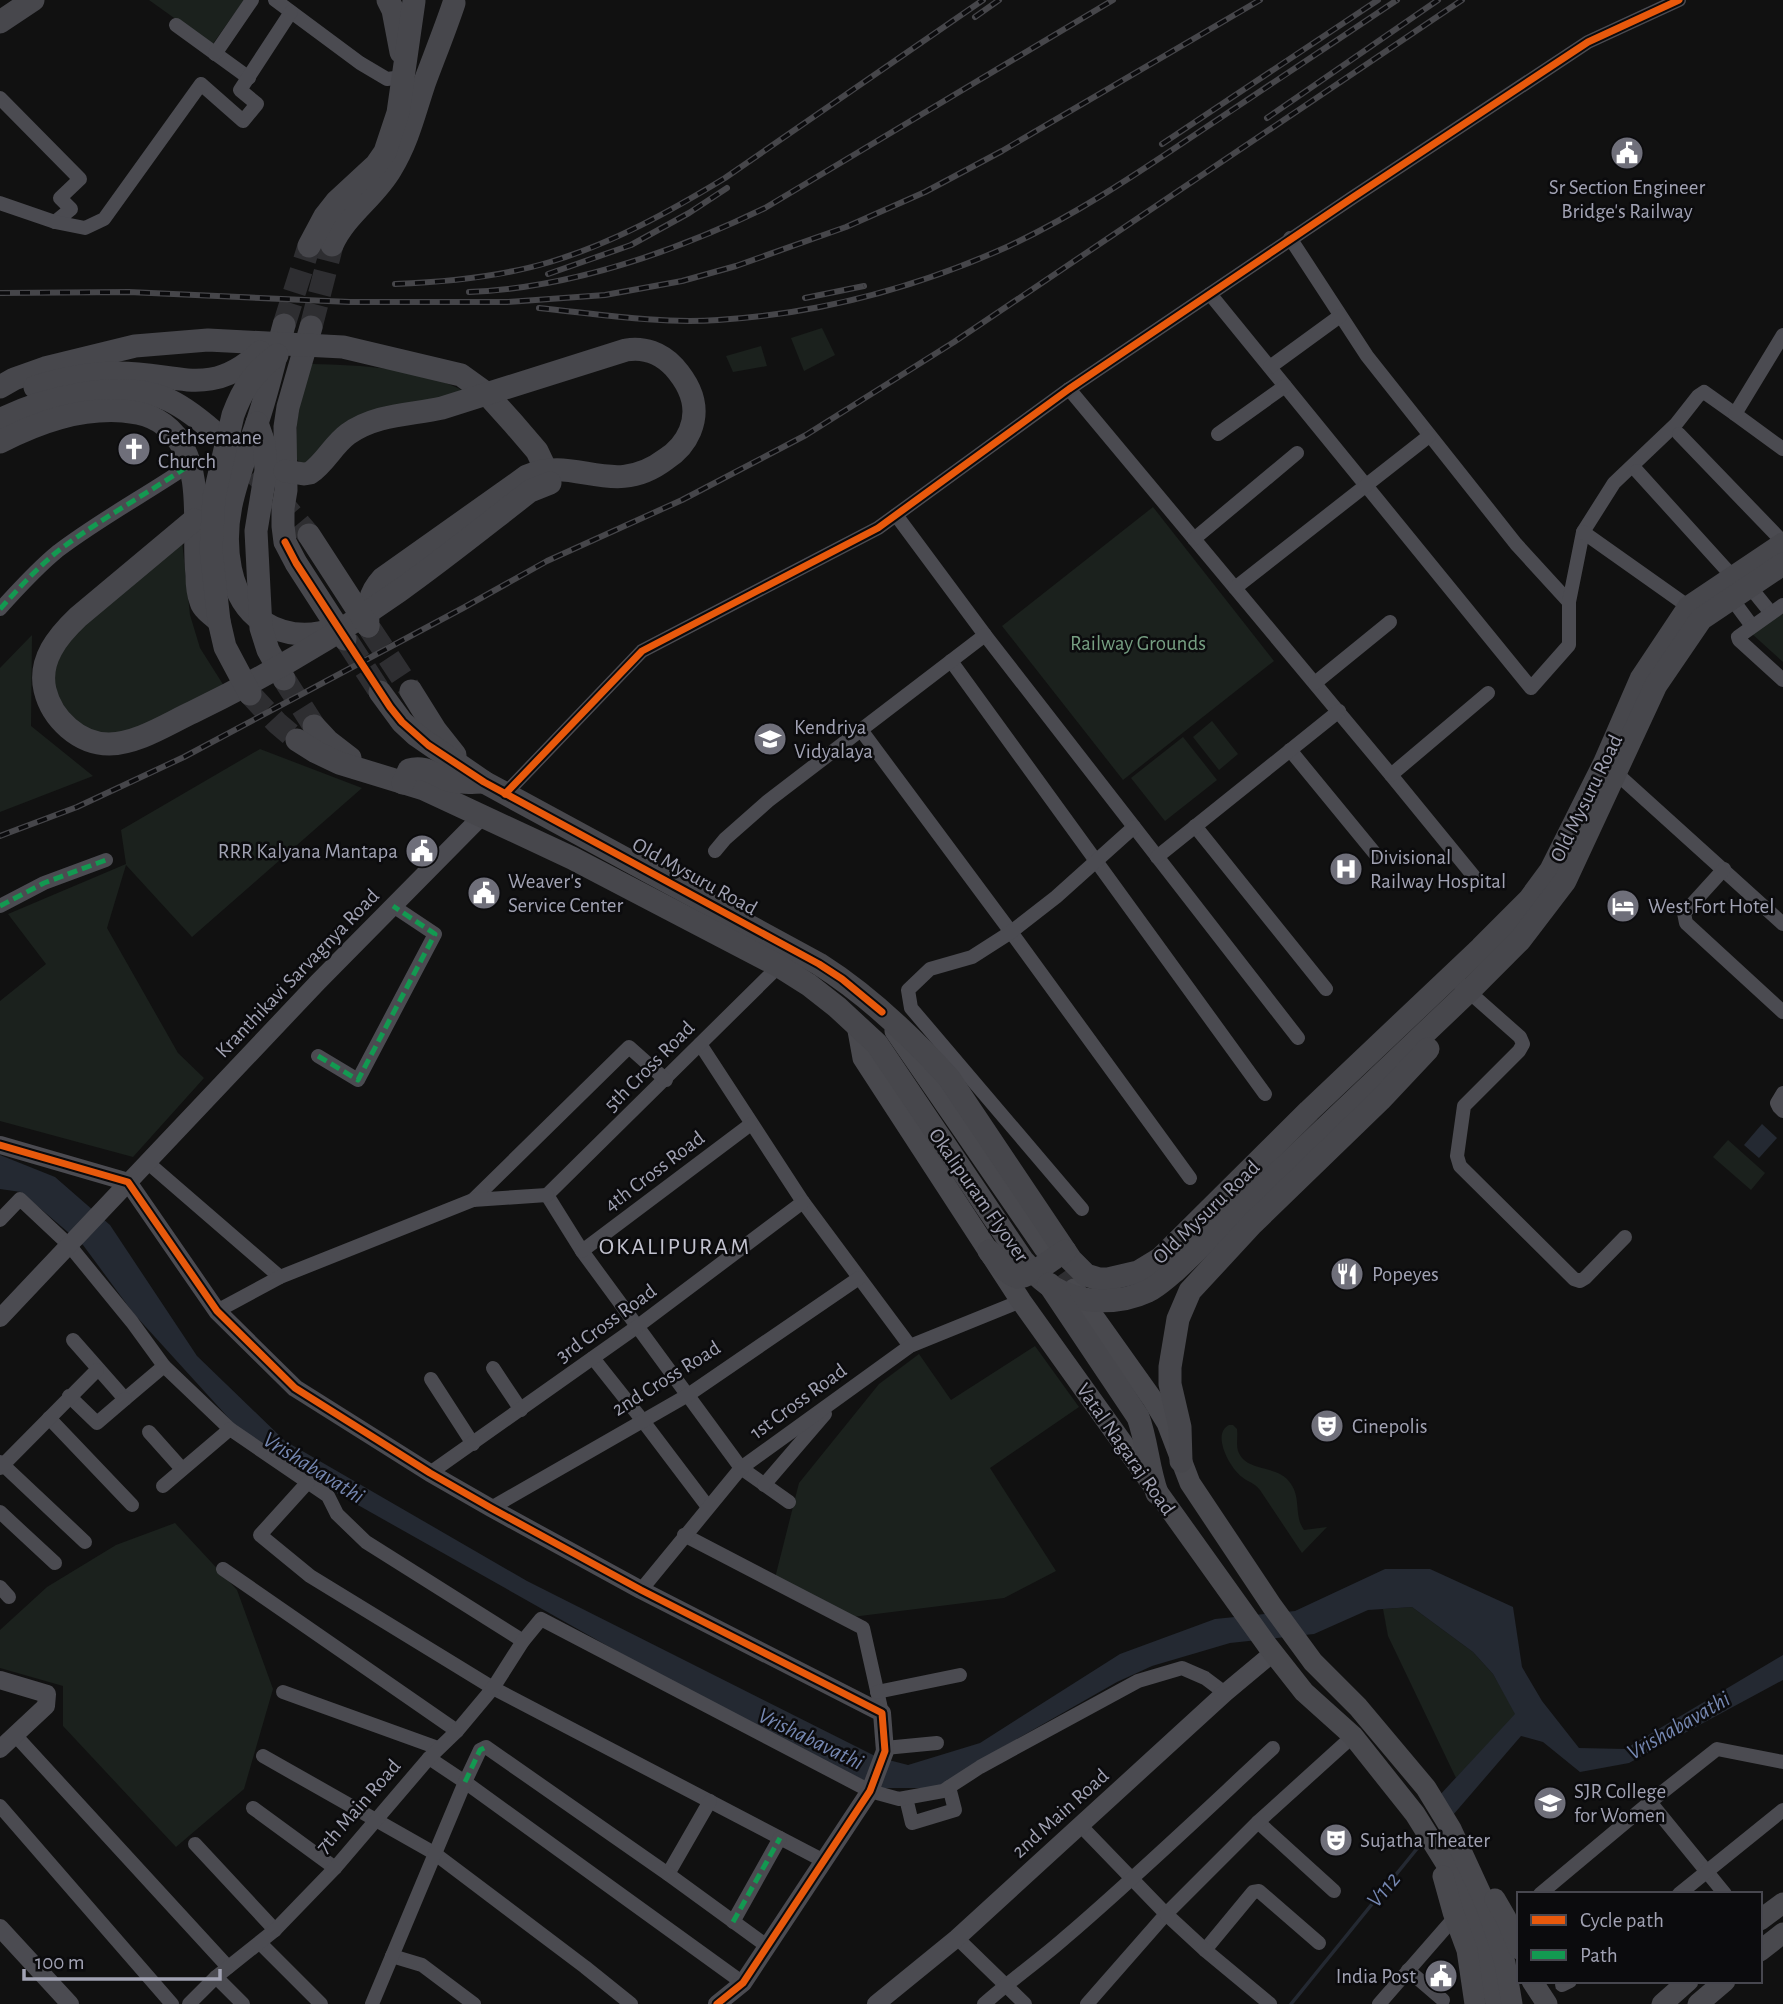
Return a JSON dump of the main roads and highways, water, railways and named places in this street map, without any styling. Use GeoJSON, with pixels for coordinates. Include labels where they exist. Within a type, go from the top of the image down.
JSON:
{"type":"FeatureCollection","features":[{"type":"Feature","properties":{"kind":"main road"},"geometry":{"type":"LineString","coordinates":[[0,22],[33,0]]}},
{"type":"Feature","properties":{"kind":"main road"},"geometry":{"type":"LineString","coordinates":[[388,0],[393,10],[408,81]]}},
{"type":"Feature","properties":{"kind":"main road"},"geometry":{"type":"LineString","coordinates":[[332,245],[347,220],[390,172],[411,128],[408,81],[414,0]]}},
{"type":"Feature","properties":{"kind":"main road"},"geometry":{"type":"LineString","coordinates":[[414,0],[421,6],[438,10],[447,8],[455,1]]}},
{"type":"Feature","properties":{"kind":"main road"},"geometry":{"type":"LineString","coordinates":[[309,246],[325,216],[376,165],[384,152],[408,81],[455,1]]}},
{"type":"Feature","properties":{"kind":"main road"},"geometry":{"type":"LineString","coordinates":[[3,390],[93,374],[133,373],[185,380],[222,377],[249,362],[282,324],[257,423],[234,494],[229,524],[233,578],[244,605],[255,617],[280,631],[313,635],[358,630]]}},
{"type":"Feature","properties":{"kind":"main road"},"geometry":{"type":"LineString","coordinates":[[3,390],[45,368],[135,346],[305,336],[461,375],[485,393],[537,451],[545,477]]}},
{"type":"Feature","properties":{"kind":"main road"},"geometry":{"type":"LineString","coordinates":[[305,336],[285,426],[285,542],[296,563],[358,630]]}},
{"type":"Feature","properties":{"kind":"main road"},"geometry":{"type":"LineString","coordinates":[[250,695],[225,647],[219,621],[201,604],[194,551],[214,497],[233,415],[242,392],[258,370],[305,336]]}},
{"type":"Feature","properties":{"kind":"main road"},"geometry":{"type":"LineString","coordinates":[[203,525],[133,571],[66,628],[51,648],[46,659],[44,686],[54,712],[78,736],[110,744],[144,735],[225,696],[317,646],[358,630],[374,589],[382,579],[513,484],[537,471],[545,477],[583,474],[617,478],[628,477],[660,464],[678,450],[688,435],[693,423],[694,403],[683,378],[670,363],[658,354],[634,348],[442,408],[365,424],[348,435],[310,473],[285,471]]}},
{"type":"Feature","properties":{"kind":"main road"},"geometry":{"type":"LineString","coordinates":[[0,420],[52,400],[127,390],[163,398],[180,406],[213,431]]}},
{"type":"Feature","properties":{"kind":"main road"},"geometry":{"type":"LineString","coordinates":[[0,442],[51,419],[96,410],[151,415],[170,429],[179,440],[191,464],[203,525]]}},
{"type":"Feature","properties":{"kind":"main road"},"geometry":{"type":"LineString","coordinates":[[257,423],[264,443],[266,470],[256,531],[261,628],[268,650],[284,679]]}},
{"type":"Feature","properties":{"kind":"main road"},"geometry":{"type":"LineString","coordinates":[[309,535],[326,558],[358,630]]}},
{"type":"Feature","properties":{"kind":"main road","name":"Old Mysuru Road"},"geometry":{"type":"LineString","coordinates":[[1467,992],[1520,940],[1565,881],[1656,685],[1701,620],[1739,588],[1783,543]]}},
{"type":"Feature","properties":{"kind":"main road","name":"Old Mysuru Road"},"geometry":{"type":"LineString","coordinates":[[484,782],[842,979],[882,1012],[949,1078],[1055,1250],[1079,1281],[1119,1278],[1138,1272],[1161,1258],[1309,1111],[1529,900],[1551,870],[1604,764],[1641,679],[1689,607],[1739,588],[1783,564]]}},
{"type":"Feature","properties":{"kind":"main road"},"geometry":{"type":"LineString","coordinates":[[411,691],[447,745],[468,769],[484,782]]}},
{"type":"Feature","properties":{"kind":"main road"},"geometry":{"type":"LineString","coordinates":[[380,692],[402,722],[416,735],[484,782]]}},
{"type":"Feature","properties":{"kind":"main road","name":"Old Mysuru Road"},"geometry":{"type":"LineString","coordinates":[[305,733],[328,741],[369,774],[438,795],[572,858],[779,966],[809,985],[857,1025]]}},
{"type":"Feature","properties":{"kind":"main road"},"geometry":{"type":"LineString","coordinates":[[403,783],[409,770],[416,768],[429,770],[449,780],[484,782]]}},
{"type":"Feature","properties":{"kind":"main road"},"geometry":{"type":"LineString","coordinates":[[1181,1461],[1181,1427],[1170,1384],[1170,1367],[1178,1318],[1190,1291],[1252,1224],[1423,1055],[1449,1024],[1467,992]]}},
{"type":"Feature","properties":{"kind":"main road","name":"Okalipuram Flyover"},"geometry":{"type":"LineString","coordinates":[[857,1025],[884,1055],[1023,1261],[1052,1287],[1067,1294],[1088,1300],[1118,1300],[1135,1296],[1157,1285],[1175,1271],[1467,992]]}},
{"type":"Feature","properties":{"kind":"main road","name":"Vatal Nagaraj Road"},"geometry":{"type":"LineString","coordinates":[[857,1025],[863,1058],[1021,1301],[1270,1649],[1304,1692],[1353,1736],[1415,1814],[1435,1847]]}},
{"type":"Feature","properties":{"kind":"main road"},"geometry":{"type":"LineString","coordinates":[[989,1251],[1010,1273],[1025,1277],[1055,1250]]}},
{"type":"Feature","properties":{"kind":"main road"},"geometry":{"type":"LineString","coordinates":[[1079,1281],[1072,1268],[1060,1266],[1051,1272],[1048,1282],[1138,1417],[1157,1493]]}},
{"type":"Feature","properties":{"kind":"main road","name":"Vatal Nagaraj Road"},"geometry":{"type":"LineString","coordinates":[[1079,1281],[1167,1423],[1184,1472],[1195,1492],[1301,1646],[1358,1707],[1426,1788],[1465,1857]]}},
{"type":"Feature","properties":{"kind":"main road"},"geometry":{"type":"LineString","coordinates":[[1435,1847],[1467,1951],[1475,2004]]}},
{"type":"Feature","properties":{"kind":"main road"},"geometry":{"type":"LineString","coordinates":[[1435,1847],[1458,1883],[1469,1908],[1488,1965],[1496,2004]]}},
{"type":"Feature","properties":{"kind":"main road"},"geometry":{"type":"LineString","coordinates":[[1465,1857],[1496,1900],[1517,1945]]}},
{"type":"Feature","properties":{"kind":"main road"},"geometry":{"type":"LineString","coordinates":[[1465,1857],[1497,1937],[1512,2004]]}},
{"type":"Feature","properties":{"kind":"main road"},"geometry":{"type":"LineString","coordinates":[[1762,1919],[1783,1903]]}},
{"type":"Feature","properties":{"kind":"main road"},"geometry":{"type":"LineString","coordinates":[[1762,1949],[1783,1933]]}},
{"type":"Feature","properties":{"kind":"main road"},"geometry":{"type":"LineString","coordinates":[[1532,1983],[1533,2004]]}},
{"type":"Feature","properties":{"kind":"main road"},"geometry":{"type":"LineString","coordinates":[[1533,1983],[1547,2004]]}},
{"type":"Feature","properties":{"kind":"main road"},"geometry":{"type":"LineString","coordinates":[[1662,2004],[1686,1983]]}},
{"type":"Feature","properties":{"kind":"main road"},"geometry":{"type":"LineString","coordinates":[[1698,2004],[1723,1983]]}},
{"type":"Feature","properties":{"kind":"water"},"geometry":{"type":"Polygon","coordinates":[[[1762,1124],[1777,1138],[1759,1158],[1744,1145],[1762,1124]]]}},
{"type":"Feature","properties":{"kind":"water","name":"Vrishabavathi"},"geometry":{"type":"Polygon","coordinates":[[[0,1155],[55,1177],[110,1225],[197,1356],[285,1441],[527,1581],[877,1757],[908,1765],[980,1743],[1120,1654],[1215,1619],[1295,1611],[1385,1569],[1430,1569],[1513,1607],[1522,1667],[1542,1701],[1579,1748],[1625,1749],[1783,1655],[1783,1680],[1629,1763],[1580,1772],[1543,1742],[1521,1736],[1453,1815],[1438,1797],[1515,1714],[1493,1674],[1473,1652],[1412,1607],[1368,1610],[1314,1634],[1230,1643],[1152,1666],[1117,1682],[996,1751],[943,1788],[880,1788],[737,1719],[326,1487],[235,1425],[134,1314],[83,1245],[21,1192],[0,1189],[0,1155]]]}},
{"type":"Feature","properties":{"kind":"waterway","name":"V112"},"geometry":{"type":"LineString","coordinates":[[1291,2004],[1424,1840]]}},
{"type":"Feature","properties":{"kind":"tunnel"},"geometry":{"type":"LineString","coordinates":[[311,327],[332,245]]}},
{"type":"Feature","properties":{"kind":"tunnel"},"geometry":{"type":"LineString","coordinates":[[284,325],[309,246]]}},
{"type":"Feature","properties":{"kind":"tunnel"},"geometry":{"type":"LineString","coordinates":[[230,448],[309,535]]}},
{"type":"Feature","properties":{"kind":"tunnel"},"geometry":{"type":"LineString","coordinates":[[370,629],[411,691]]}},
{"type":"Feature","properties":{"kind":"tunnel"},"geometry":{"type":"LineString","coordinates":[[347,641],[380,692]]}},
{"type":"Feature","properties":{"kind":"tunnel"},"geometry":{"type":"LineString","coordinates":[[284,679],[314,726]]}},
{"type":"Feature","properties":{"kind":"tunnel"},"geometry":{"type":"LineString","coordinates":[[250,694],[297,740]]}},
{"type":"Feature","properties":{"kind":"tunnel"},"geometry":{"type":"LineString","coordinates":[[1044,1248],[1072,1287]]}},
{"type":"Feature","properties":{"kind":"railway"},"geometry":{"type":"LineString","coordinates":[[395,284],[473,278],[531,267],[596,246],[640,226],[725,178],[983,0]]}},
{"type":"Feature","properties":{"kind":"railway"},"geometry":{"type":"LineString","coordinates":[[975,17],[999,0]]}},
{"type":"Feature","properties":{"kind":"railway"},"geometry":{"type":"LineString","coordinates":[[469,292],[507,289],[583,275],[658,253],[730,224],[765,208],[1113,0]]}},
{"type":"Feature","properties":{"kind":"railway"},"geometry":{"type":"LineString","coordinates":[[0,293],[129,292],[350,302],[507,302],[605,295],[682,281],[736,266],[846,227],[925,192],[1002,151],[1260,0]]}},
{"type":"Feature","properties":{"kind":"railway"},"geometry":{"type":"LineString","coordinates":[[1162,144],[1378,0]]}},
{"type":"Feature","properties":{"kind":"railway"},"geometry":{"type":"LineString","coordinates":[[539,308],[651,320],[696,321],[755,317],[830,305],[939,274],[1009,246],[1102,195],[1397,0]]}},
{"type":"Feature","properties":{"kind":"railway"},"geometry":{"type":"LineString","coordinates":[[1267,118],[1438,0]]}},
{"type":"Feature","properties":{"kind":"railway"},"geometry":{"type":"LineString","coordinates":[[0,836],[77,807],[184,757],[547,561],[682,500],[806,435],[954,342],[1462,0]]}},
{"type":"Feature","properties":{"kind":"railway"},"geometry":{"type":"LineString","coordinates":[[548,274],[631,245],[727,188]]}},
{"type":"Feature","properties":{"kind":"railway"},"geometry":{"type":"LineString","coordinates":[[805,298],[864,286]]}},
{"type":"Feature","properties":{"kind":"place","name":"Sr Section Engineer Bridge's Railway"},"geometry":{"type":"Point","coordinates":[1627,153]}},
{"type":"Feature","properties":{"kind":"place","name":"Gethsemane Church"},"geometry":{"type":"Point","coordinates":[134,449]}},
{"type":"Feature","properties":{"kind":"place","name":"Kendriya Vidyalaya"},"geometry":{"type":"Point","coordinates":[770,739]}},
{"type":"Feature","properties":{"kind":"place","name":"RRR Kalyana Mantapa"},"geometry":{"type":"Point","coordinates":[422,851]}},
{"type":"Feature","properties":{"kind":"place","name":"Divisional Railway Hospital"},"geometry":{"type":"Point","coordinates":[1346,869]}},
{"type":"Feature","properties":{"kind":"place","name":"Weaver's Service Center"},"geometry":{"type":"Point","coordinates":[484,893]}},
{"type":"Feature","properties":{"kind":"place","name":"West Fort Hotel"},"geometry":{"type":"Point","coordinates":[1623,906]}},
{"type":"Feature","properties":{"kind":"place","name":"Popeyes"},"geometry":{"type":"Point","coordinates":[1347,1274]}},
{"type":"Feature","properties":{"kind":"place","name":"Cinepolis"},"geometry":{"type":"Point","coordinates":[1327,1426]}},
{"type":"Feature","properties":{"kind":"place","name":"SJR College for Women"},"geometry":{"type":"Point","coordinates":[1550,1803]}},
{"type":"Feature","properties":{"kind":"place","name":"Sujatha Theater"},"geometry":{"type":"Point","coordinates":[1336,1840]}},
{"type":"Feature","properties":{"kind":"place","name":"India Post"},"geometry":{"type":"Point","coordinates":[1441,1976]}},
{"type":"Feature","properties":{"kind":"district","name":"OKALIPURAM"},"geometry":{"type":"Point","coordinates":[675,1246]}},
{"type":"Feature","properties":{"kind":"park label","name":"Railway Grounds"},"geometry":{"type":"Point","coordinates":[1138,643]}}]}
